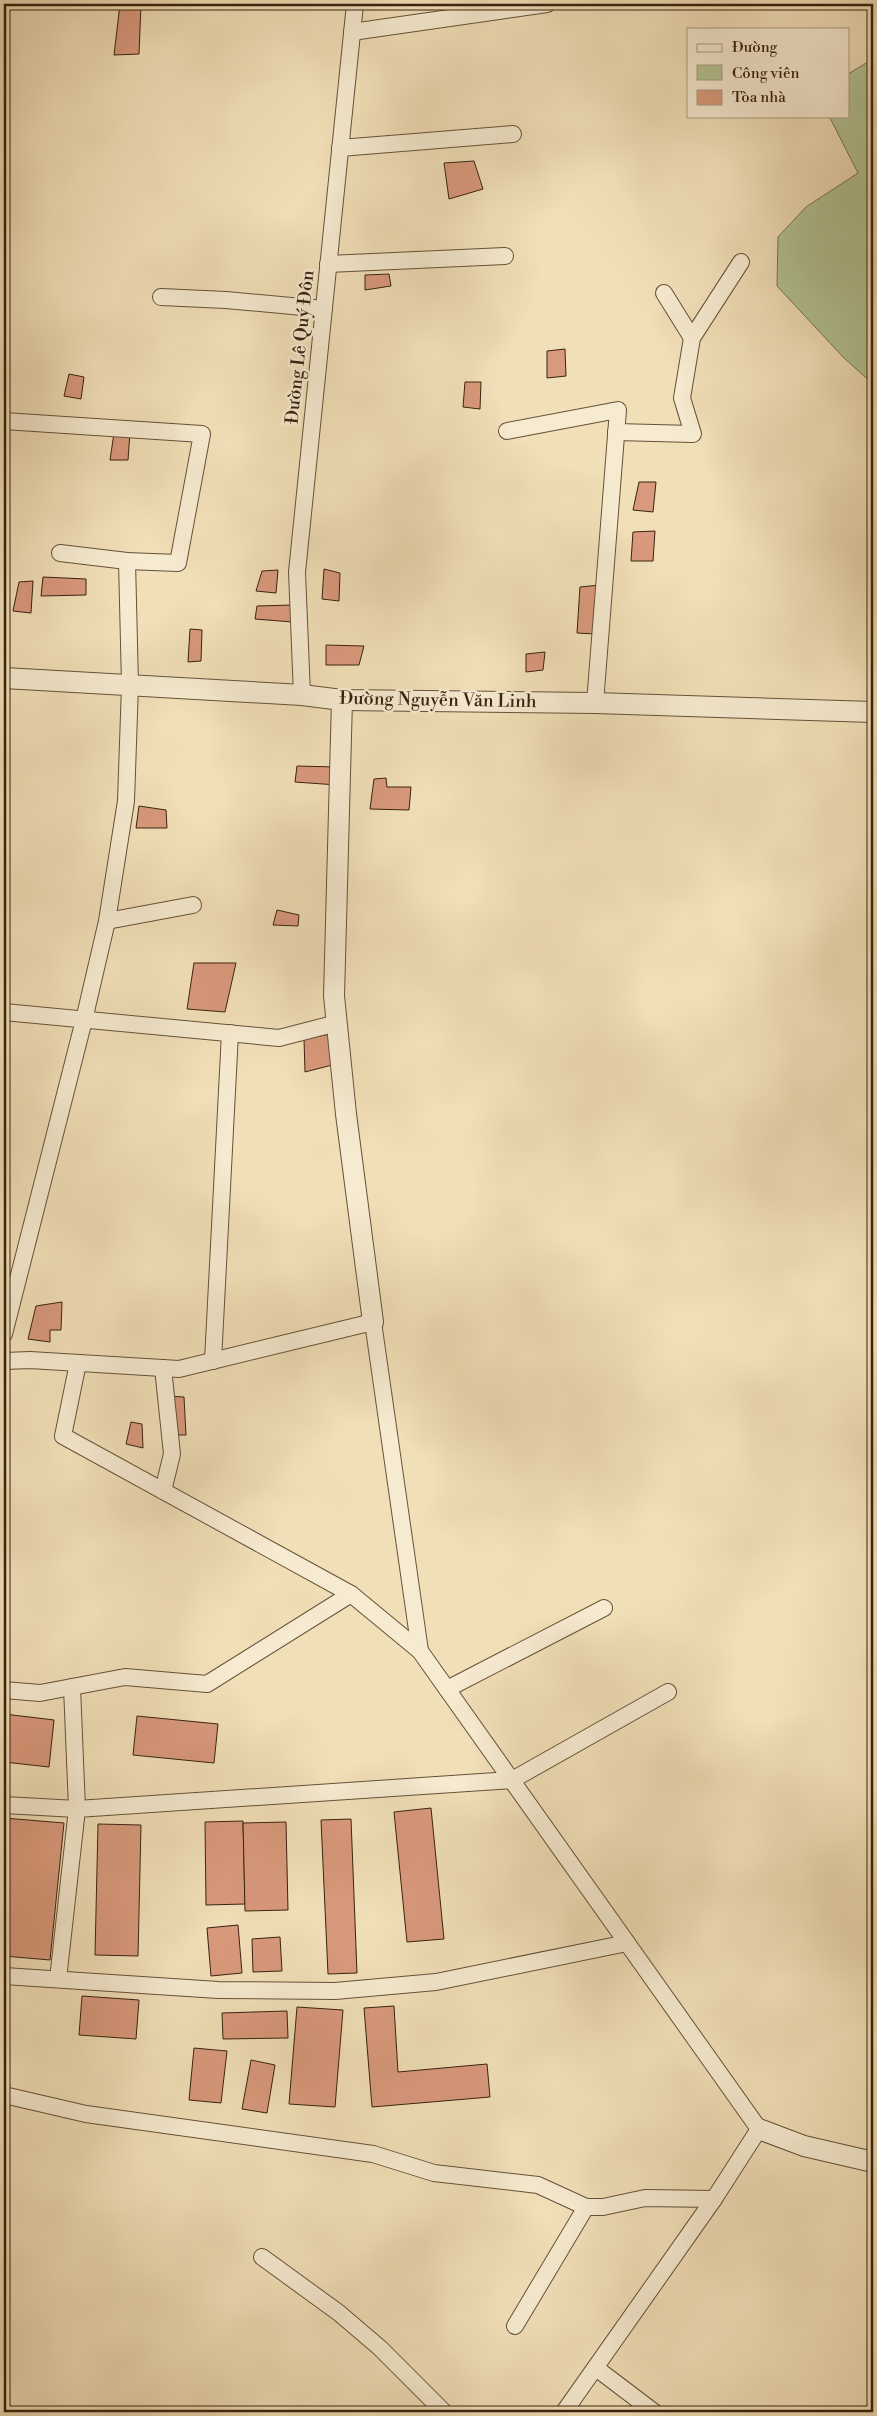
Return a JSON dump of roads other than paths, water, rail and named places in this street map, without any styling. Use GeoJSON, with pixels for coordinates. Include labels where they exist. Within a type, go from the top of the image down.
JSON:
{"type":"FeatureCollection","features":[{"type":"Feature","properties":{"kind":"street","name":"Đường Lê Quý Đôn"},"geometry":{"type":"LineString","coordinates":[[302,695],[297,572],[355,4]]}},
{"type":"Feature","properties":{"kind":"street"},"geometry":{"type":"LineString","coordinates":[[352,32],[547,4]]}},
{"type":"Feature","properties":{"kind":"street"},"geometry":{"type":"LineString","coordinates":[[340,148],[513,134]]}},
{"type":"Feature","properties":{"kind":"street"},"geometry":{"type":"LineString","coordinates":[[328,264],[505,256]]}},
{"type":"Feature","properties":{"kind":"street"},"geometry":{"type":"LineString","coordinates":[[616,432],[692,434],[682,398],[692,338],[742,262]]}},
{"type":"Feature","properties":{"kind":"street"},"geometry":{"type":"LineString","coordinates":[[664,293],[692,338]]}},
{"type":"Feature","properties":{"kind":"street"},"geometry":{"type":"LineString","coordinates":[[161,297],[226,300],[324,309]]}},
{"type":"Feature","properties":{"kind":"street"},"geometry":{"type":"LineString","coordinates":[[507,430],[618,410],[595,703]]}},
{"type":"Feature","properties":{"kind":"street"},"geometry":{"type":"LineString","coordinates":[[4,421],[202,434],[178,563],[127,561],[60,553]]}},
{"type":"Feature","properties":{"kind":"street"},"geometry":{"type":"LineString","coordinates":[[4,1334],[84,1020],[107,921],[126,801],[130,685],[127,561]]}},
{"type":"Feature","properties":{"kind":"street","name":"Đường Nguyễn Văn Linh"},"geometry":{"type":"LineString","coordinates":[[4,678],[302,695],[342,700],[595,703],[873,712]]}},
{"type":"Feature","properties":{"kind":"street"},"geometry":{"type":"LineString","coordinates":[[342,700],[334,996],[373,1322],[420,1651]]}},
{"type":"Feature","properties":{"kind":"street"},"geometry":{"type":"LineString","coordinates":[[107,921],[193,905]]}},
{"type":"Feature","properties":{"kind":"street"},"geometry":{"type":"LineString","coordinates":[[4,1012],[279,1038],[337,1023]]}},
{"type":"Feature","properties":{"kind":"street"},"geometry":{"type":"LineString","coordinates":[[213,1361],[230,1033]]}},
{"type":"Feature","properties":{"kind":"street"},"geometry":{"type":"LineString","coordinates":[[4,1361],[30,1360],[179,1369],[373,1322]]}},
{"type":"Feature","properties":{"kind":"street"},"geometry":{"type":"LineString","coordinates":[[78,1363],[63,1436],[351,1594],[420,1651],[759,2129],[804,2146],[873,2162]]}},
{"type":"Feature","properties":{"kind":"street"},"geometry":{"type":"LineString","coordinates":[[163,1368],[172,1454],[163,1491]]}},
{"type":"Feature","properties":{"kind":"street"},"geometry":{"type":"LineString","coordinates":[[4,1690],[40,1693],[125,1678],[207,1684],[351,1594]]}},
{"type":"Feature","properties":{"kind":"street"},"geometry":{"type":"LineString","coordinates":[[448,1689],[604,1608]]}},
{"type":"Feature","properties":{"kind":"street"},"geometry":{"type":"LineString","coordinates":[[58,1979],[77,1809],[72,1687]]}},
{"type":"Feature","properties":{"kind":"street"},"geometry":{"type":"LineString","coordinates":[[4,1804],[77,1809],[512,1780],[668,1692]]}},
{"type":"Feature","properties":{"kind":"street"},"geometry":{"type":"LineString","coordinates":[[4,1976],[209,1990],[335,1991],[436,1982],[627,1943]]}},
{"type":"Feature","properties":{"kind":"street"},"geometry":{"type":"LineString","coordinates":[[4,2095],[86,2114],[373,2154],[434,2173],[538,2185],[586,2207],[603,2208],[646,2198],[714,2199]]}},
{"type":"Feature","properties":{"kind":"street"},"geometry":{"type":"LineString","coordinates":[[564,2412],[714,2199],[759,2129]]}},
{"type":"Feature","properties":{"kind":"street"},"geometry":{"type":"LineString","coordinates":[[515,2326],[586,2207]]}},
{"type":"Feature","properties":{"kind":"street"},"geometry":{"type":"LineString","coordinates":[[262,2257],[339,2313],[380,2348],[444,2412]]}},
{"type":"Feature","properties":{"kind":"street"},"geometry":{"type":"LineString","coordinates":[[596,2368],[654,2412]]}}]}
